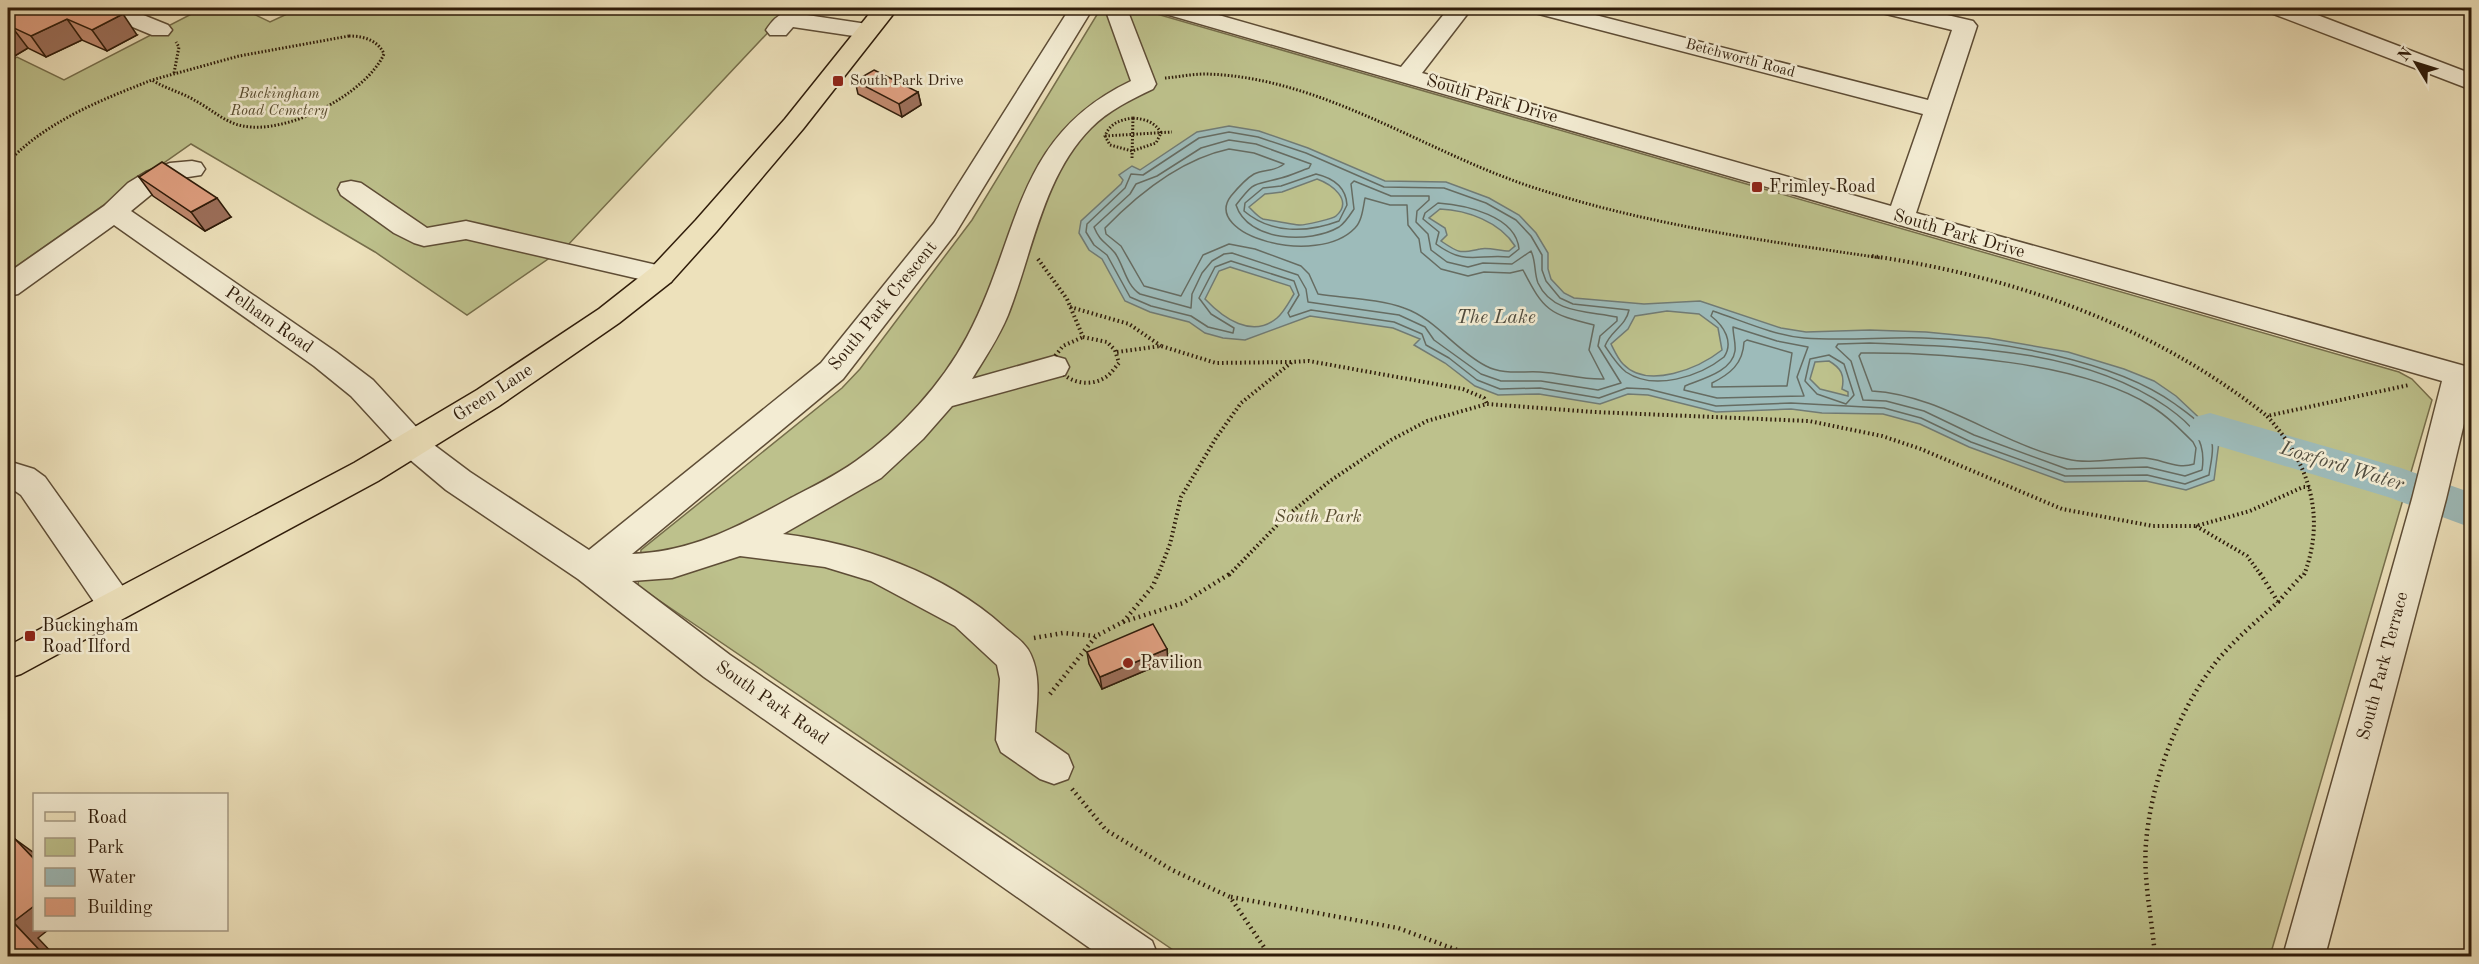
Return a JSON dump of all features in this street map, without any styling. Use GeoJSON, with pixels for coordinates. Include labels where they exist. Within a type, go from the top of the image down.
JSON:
{"type":"FeatureCollection","features":[{"type":"Feature","properties":{"kind":"main road","name":"Green Lane"},"geometry":{"type":"LineString","coordinates":[[8,663],[366,471],[488,398],[609,316],[661,275],[794,124],[886,8]]}},
{"type":"Feature","properties":{"kind":"street"},"geometry":{"type":"LineString","coordinates":[[107,8],[160,30]]}},
{"type":"Feature","properties":{"kind":"street","name":"South Park Drive"},"geometry":{"type":"LineString","coordinates":[[1170,8],[2465,377]]}},
{"type":"Feature","properties":{"kind":"street"},"geometry":{"type":"LineString","coordinates":[[1407,75],[1461,8]]}},
{"type":"Feature","properties":{"kind":"street","name":"Betchworth Road"},"geometry":{"type":"LineString","coordinates":[[1543,8],[1937,110]]}},
{"type":"Feature","properties":{"kind":"street"},"geometry":{"type":"LineString","coordinates":[[1890,8],[1965,26],[1901,218]]}},
{"type":"Feature","properties":{"kind":"street"},"geometry":{"type":"LineString","coordinates":[[2279,8],[2472,83]]}},
{"type":"Feature","properties":{"kind":"street","name":"South Park Crescent"},"geometry":{"type":"LineString","coordinates":[[590,568],[832,370],[945,228],[1080,10]]}},
{"type":"Feature","properties":{"kind":"street"},"geometry":{"type":"LineString","coordinates":[[590,568],[670,564],[741,543],[876,464],[943,395],[975,349],[991,317],[1032,202],[1060,150],[1094,111],[1133,88],[1119,14]]}},
{"type":"Feature","properties":{"kind":"street"},"geometry":{"type":"LineString","coordinates":[[778,30],[787,19],[867,31]]}},
{"type":"Feature","properties":{"kind":"street"},"geometry":{"type":"LineString","coordinates":[[8,287],[114,212],[138,189],[155,178],[170,171],[192,169]]}},
{"type":"Feature","properties":{"kind":"street"},"geometry":{"type":"LineString","coordinates":[[351,189],[404,227],[424,237],[465,230],[661,275]]}},
{"type":"Feature","properties":{"kind":"street","name":"Pelham Road"},"geometry":{"type":"LineString","coordinates":[[114,212],[325,359],[362,388],[413,443]]}},
{"type":"Feature","properties":{"kind":"street"},"geometry":{"type":"LineString","coordinates":[[943,395],[954,395],[1054,368]]}},
{"type":"Feature","properties":{"kind":"street","name":"South Park Terrace"},"geometry":{"type":"LineString","coordinates":[[2304,957],[2430,494],[2465,377]]}},
{"type":"Feature","properties":{"kind":"street","name":"South Park Road"},"geometry":{"type":"LineString","coordinates":[[413,443],[458,481],[590,568],[717,666],[1137,957]]}},
{"type":"Feature","properties":{"kind":"street"},"geometry":{"type":"LineString","coordinates":[[8,473],[22,478],[33,486],[116,605]]}},
{"type":"Feature","properties":{"kind":"street"},"geometry":{"type":"LineString","coordinates":[[741,543],[825,553],[883,571],[968,616],[1014,658],[1019,678],[1015,740],[1054,767]]}},
{"type":"Feature","properties":{"kind":"path"},"geometry":{"type":"LineString","coordinates":[[160,30],[174,39],[179,47],[174,73]]}},
{"type":"Feature","properties":{"kind":"path"},"geometry":{"type":"LineString","coordinates":[[8,162],[46,130],[71,115],[152,80],[174,73],[278,47],[346,36],[366,38],[381,47],[384,54],[376,70],[332,104],[290,123],[259,128],[232,123],[191,98],[152,80]]}},
{"type":"Feature","properties":{"kind":"path"},"geometry":{"type":"LineString","coordinates":[[1132,158],[1133,118],[1127,97],[1133,88],[1191,74],[1254,80],[1279,86],[1360,116],[1499,175],[1601,208],[1691,228],[1916,262],[2028,290],[2082,310],[2145,340],[2235,392],[2267,416],[2292,447],[2312,487],[2316,506],[2313,541],[2304,574],[2216,662],[2194,695],[2161,771],[2146,842],[2146,883],[2155,957]]}},
{"type":"Feature","properties":{"kind":"path"},"geometry":{"type":"LineString","coordinates":[[1105,136],[1114,123],[1133,118],[1152,122],[1161,133]]}},
{"type":"Feature","properties":{"kind":"path"},"geometry":{"type":"LineString","coordinates":[[1105,136],[1172,132]]}},
{"type":"Feature","properties":{"kind":"path"},"geometry":{"type":"LineString","coordinates":[[1105,136],[1110,145],[1132,151],[1155,143],[1161,133]]}},
{"type":"Feature","properties":{"kind":"path"},"geometry":{"type":"LineString","coordinates":[[1019,239],[1026,239],[1070,307],[1083,337]]}},
{"type":"Feature","properties":{"kind":"path"},"geometry":{"type":"LineString","coordinates":[[1070,307],[1129,324],[1161,346],[1216,363],[1309,361],[1463,389],[1484,398],[1487,404]]}},
{"type":"Feature","properties":{"kind":"path"},"geometry":{"type":"LineString","coordinates":[[1083,337],[1106,341],[1117,352],[1119,363],[1114,371],[1093,382],[1069,381],[1059,375],[1054,368],[1054,358],[1059,348],[1083,337]]}},
{"type":"Feature","properties":{"kind":"path"},"geometry":{"type":"LineString","coordinates":[[1117,352],[1161,346]]}},
{"type":"Feature","properties":{"kind":"path"},"geometry":{"type":"LineString","coordinates":[[1123,622],[1153,585],[1170,544],[1181,497],[1216,438],[1241,403],[1292,362]]}},
{"type":"Feature","properties":{"kind":"path"},"geometry":{"type":"LineString","coordinates":[[2267,416],[2465,377]]}},
{"type":"Feature","properties":{"kind":"path"},"geometry":{"type":"LineString","coordinates":[[1016,710],[1041,705],[1096,636],[1123,622],[1183,603],[1229,575],[1283,519],[1330,481],[1391,440],[1427,422],[1487,404],[1594,412],[1809,421],[1838,425],[1921,449],[2014,491],[2062,509],[2153,526],[2196,526],[2250,511],[2303,487],[2312,487]]}},
{"type":"Feature","properties":{"kind":"path"},"geometry":{"type":"LineString","coordinates":[[2196,526],[2252,561],[2265,580],[2271,595],[2278,602]]}},
{"type":"Feature","properties":{"kind":"path"},"geometry":{"type":"LineString","coordinates":[[1005,649],[1030,639],[1063,633],[1096,636]]}},
{"type":"Feature","properties":{"kind":"path"},"geometry":{"type":"LineString","coordinates":[[1054,767],[1106,830],[1172,870],[1230,897],[1398,928],[1473,957]]}},
{"type":"Feature","properties":{"kind":"path"},"geometry":{"type":"LineString","coordinates":[[1230,897],[1270,957]]}},
{"type":"Feature","properties":{"kind":"green space","name":"Buckingham Road Cemetery"},"geometry":{"type":"Polygon","coordinates":[[[203,8],[241,8],[270,22],[300,8],[791,8],[567,246],[467,315],[375,252],[191,144],[8,272],[8,63],[17,57],[64,80],[203,8]]]}},
{"type":"Feature","properties":{"kind":"green space","name":"South Park"},"geometry":{"type":"Polygon","coordinates":[[[1101,8],[1136,8],[2399,372],[2412,379],[2432,400],[2270,956],[1182,956],[638,586],[641,550],[842,388],[860,369],[972,220],[1101,8]]]}},
{"type":"Feature","properties":{"kind":"water","name":"The Lake"},"geometry":{"type":"Polygon","coordinates":[[[1229,126],[1259,131],[1308,148],[1385,181],[1446,182],[1489,198],[1519,215],[1536,233],[1548,253],[1548,269],[1551,279],[1564,293],[1574,298],[1644,304],[1700,301],[1781,328],[1806,332],[1870,330],[1988,338],[2068,352],[2124,369],[2154,381],[2176,396],[2210,428],[2219,442],[2214,480],[2186,490],[2146,481],[2065,482],[1969,447],[1920,424],[1883,414],[1822,413],[1791,409],[1716,412],[1648,395],[1628,394],[1600,404],[1539,394],[1498,395],[1475,386],[1445,363],[1414,345],[1420,339],[1393,328],[1310,316],[1245,340],[1223,338],[1205,333],[1189,322],[1150,312],[1125,301],[1102,259],[1089,250],[1079,233],[1081,221],[1121,184],[1123,180],[1119,175],[1132,166],[1140,170],[1197,132],[1229,126]],[[1317,179],[1282,192],[1265,194],[1249,207],[1263,219],[1300,225],[1334,217],[1343,204],[1334,189],[1317,179]],[[1440,209],[1429,218],[1445,228],[1447,235],[1441,241],[1456,250],[1464,252],[1487,248],[1509,251],[1515,246],[1501,230],[1472,215],[1440,209]],[[1230,267],[1219,271],[1205,299],[1220,313],[1238,324],[1258,327],[1267,324],[1280,316],[1294,294],[1290,286],[1230,267]],[[1667,311],[1635,316],[1628,329],[1611,344],[1623,364],[1633,372],[1646,375],[1673,374],[1700,363],[1722,350],[1718,328],[1699,314],[1667,311]],[[1829,361],[1815,362],[1810,379],[1820,389],[1848,396],[1848,392],[1842,389],[1841,372],[1829,361]]]}},
{"type":"Feature","properties":{"kind":"building"},"geometry":{"type":"Polygon","coordinates":[[[8,8],[28,8],[36,11],[44,8],[106,8],[123,14],[92,30],[67,19],[31,36],[12,27],[8,30],[8,8]]]}},
{"type":"Feature","properties":{"kind":"building"},"geometry":{"type":"Polygon","coordinates":[[[874,70],[918,92],[899,104],[855,81],[874,70]]]}},
{"type":"Feature","properties":{"kind":"building"},"geometry":{"type":"Polygon","coordinates":[[[162,162],[217,198],[191,212],[139,177],[162,162]]]}},
{"type":"Feature","properties":{"kind":"building"},"geometry":{"type":"Polygon","coordinates":[[[1153,624],[1167,649],[1100,677],[1087,652],[1153,624]]]}},
{"type":"Feature","properties":{"kind":"building"},"geometry":{"type":"Polygon","coordinates":[[[15,839],[33,858],[33,907],[13,922],[46,957],[8,957],[8,845],[15,839]]]}},
{"type":"Feature","properties":{"kind":"waterway","name":"Loxford Water"},"geometry":{"type":"LineString","coordinates":[[2210,428],[2401,484],[2472,511]]}},
{"type":"Feature","properties":{"kind":"place","name":"South Park Drive"},"geometry":{"type":"Point","coordinates":[838,81]}},
{"type":"Feature","properties":{"kind":"place","name":"Frimley Road"},"geometry":{"type":"Point","coordinates":[1757,187]}},
{"type":"Feature","properties":{"kind":"place","name":"Buckingham Road Ilford"},"geometry":{"type":"Point","coordinates":[30,636]}},
{"type":"Feature","properties":{"kind":"place","name":"Pavilion"},"geometry":{"type":"Point","coordinates":[1128,663]}}]}
